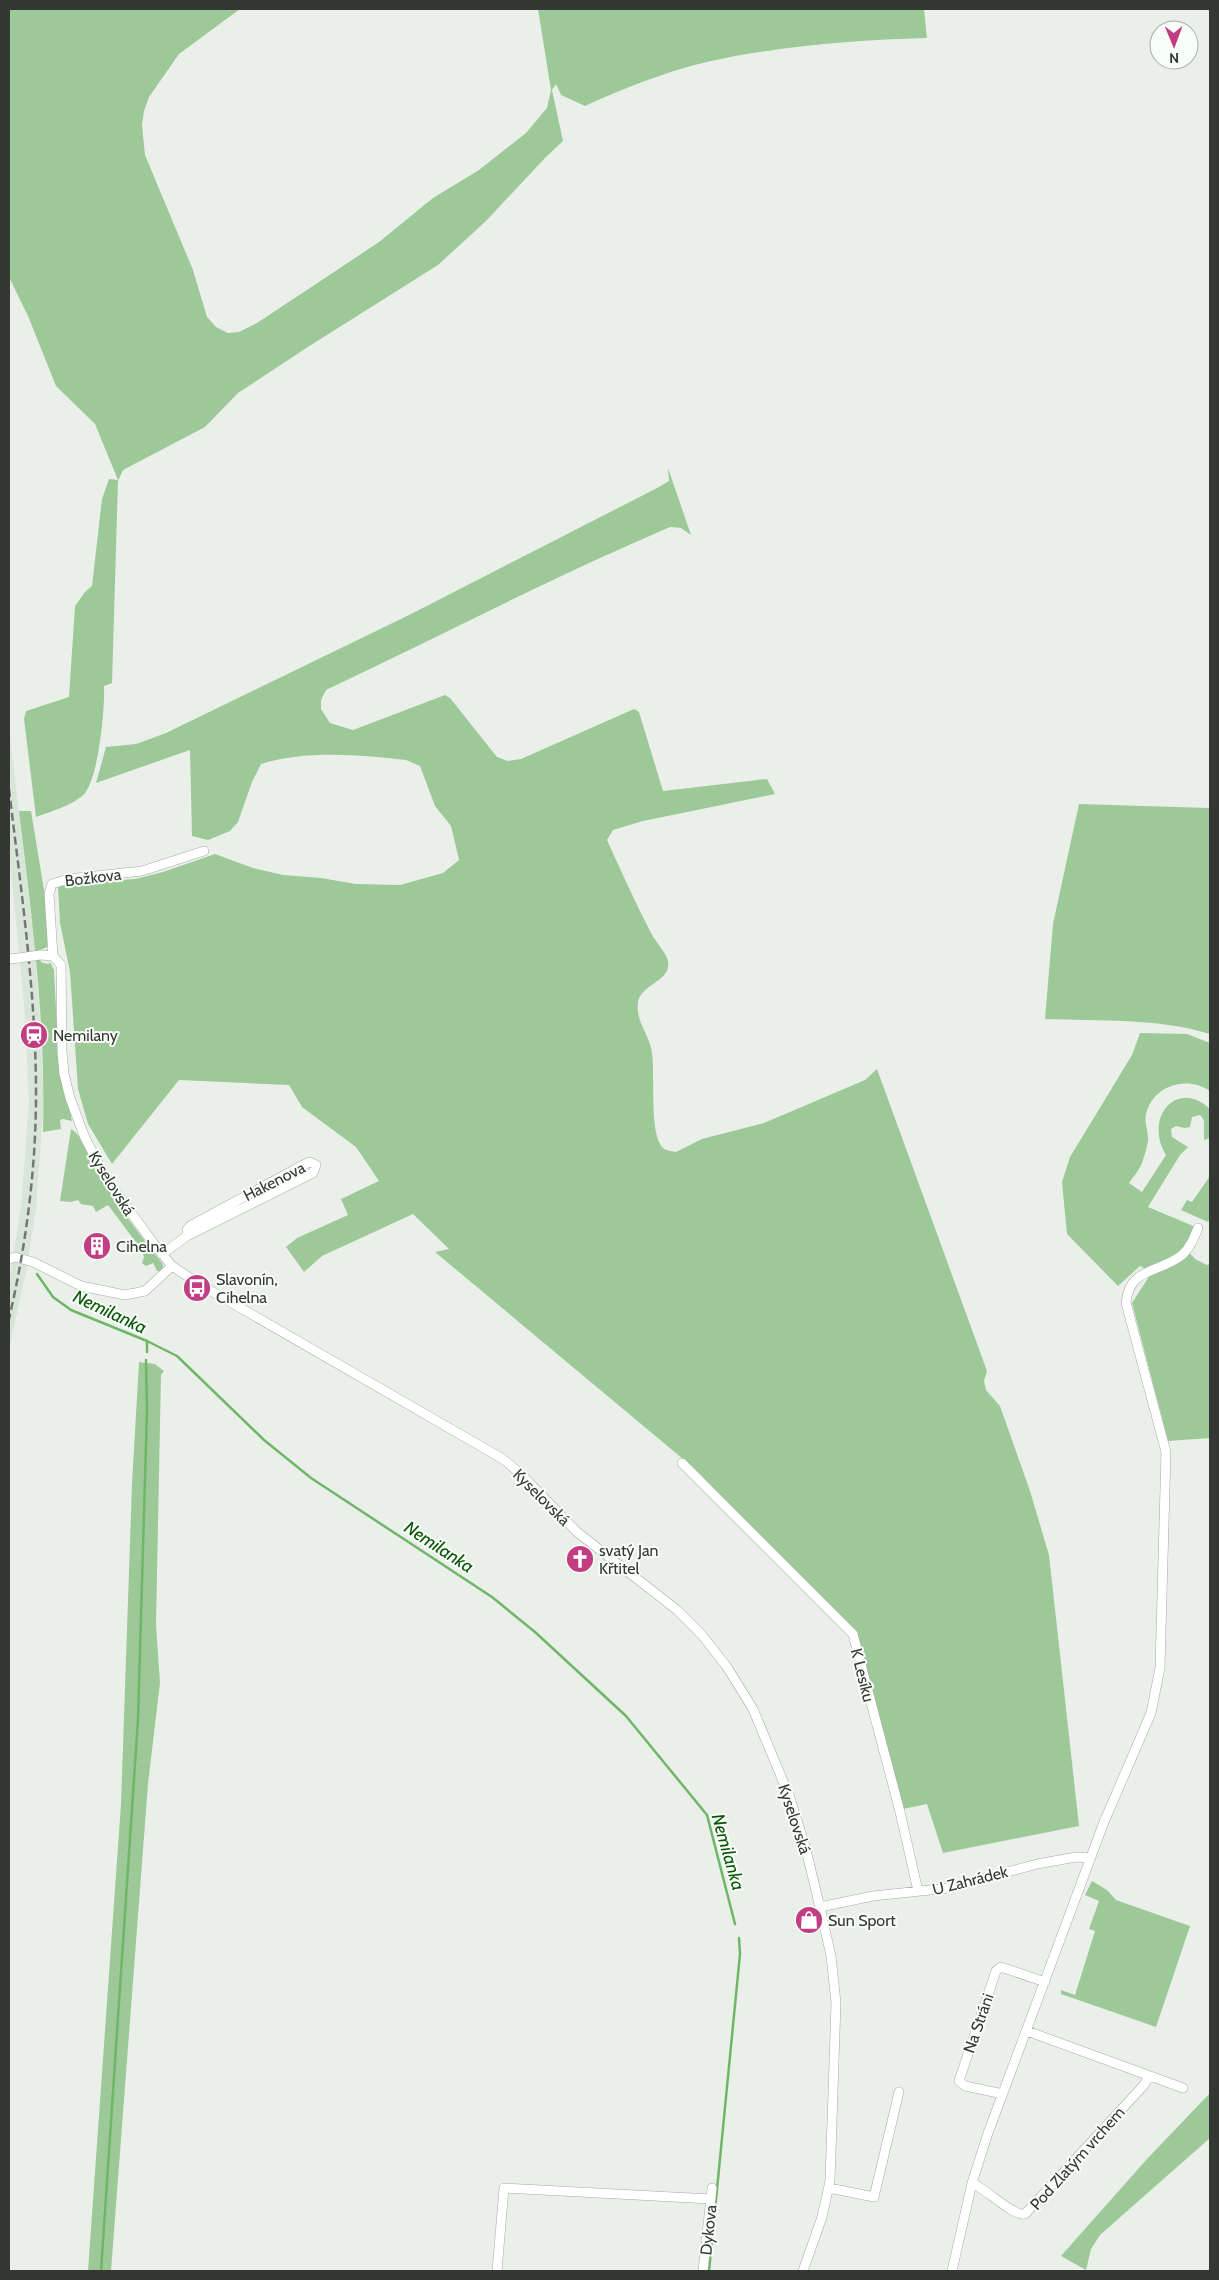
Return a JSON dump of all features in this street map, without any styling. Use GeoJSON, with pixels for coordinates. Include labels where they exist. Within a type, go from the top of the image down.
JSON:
{"type":"FeatureCollection","features":[{"type":"Feature","properties":{"kind":"street","name":"Božkova"},"geometry":{"type":"LineString","coordinates":[[53,956],[49,894],[52,884],[68,878],[142,871],[204,851]]}},
{"type":"Feature","properties":{"kind":"street"},"geometry":{"type":"LineString","coordinates":[[9,959],[40,955],[53,956]]}},
{"type":"Feature","properties":{"kind":"street","name":"Kyselovská"},"geometry":{"type":"LineString","coordinates":[[53,956],[58,960],[62,971],[62,1058],[73,1106],[88,1144],[103,1173],[172,1266],[206,1288],[503,1460],[522,1475],[577,1532],[688,1620],[720,1657],[757,1716],[798,1821],[833,1966],[836,2003],[832,2160],[829,2188],[822,2217],[803,2271]]}},
{"type":"Feature","properties":{"kind":"street","name":"Hakenova"},"geometry":{"type":"LineString","coordinates":[[310,1162],[316,1165],[313,1173],[188,1236],[187,1230],[190,1226],[305,1164],[310,1162]]}},
{"type":"Feature","properties":{"kind":"street"},"geometry":{"type":"LineString","coordinates":[[952,2271],[972,2183],[1003,2094],[1090,1858],[1151,1712],[1160,1668],[1166,1452],[1126,1303],[1127,1290],[1132,1282],[1144,1274],[1183,1254],[1198,1228]]}},
{"type":"Feature","properties":{"kind":"street"},"geometry":{"type":"LineString","coordinates":[[162,1254],[188,1236]]}},
{"type":"Feature","properties":{"kind":"street"},"geometry":{"type":"LineString","coordinates":[[9,1259],[15,1257],[34,1262],[81,1286],[125,1295],[145,1291],[172,1266]]}},
{"type":"Feature","properties":{"kind":"street","name":"K Lesíku"},"geometry":{"type":"LineString","coordinates":[[682,1463],[853,1634],[900,1812],[918,1892]]}},
{"type":"Feature","properties":{"kind":"street","name":"U Zahrádek"},"geometry":{"type":"LineString","coordinates":[[820,1906],[873,1896],[918,1892],[959,1885],[1037,1864],[1076,1857],[1090,1858]]}},
{"type":"Feature","properties":{"kind":"street","name":"Na Stráni"},"geometry":{"type":"LineString","coordinates":[[1003,2094],[965,2086],[959,2081],[996,1971],[1000,1967],[1045,1982]]}},
{"type":"Feature","properties":{"kind":"street"},"geometry":{"type":"LineString","coordinates":[[1027,2031],[1183,2088]]}},
{"type":"Feature","properties":{"kind":"street","name":"Pod Zlatým vrchem"},"geometry":{"type":"LineString","coordinates":[[972,2183],[994,2196],[1017,2214],[1026,2214],[1144,2085],[1149,2076]]}},
{"type":"Feature","properties":{"kind":"street"},"geometry":{"type":"LineString","coordinates":[[829,2188],[874,2197],[899,2092]]}},
{"type":"Feature","properties":{"kind":"street"},"geometry":{"type":"LineString","coordinates":[[497,2271],[504,2188],[711,2198]]}},
{"type":"Feature","properties":{"kind":"street","name":"Dykova"},"geometry":{"type":"LineString","coordinates":[[703,2271],[712,2188]]}},
{"type":"Feature","properties":{"kind":"shaded area"},"geometry":{"type":"Polygon","coordinates":[[[9,728],[33,928],[44,1100],[36,1208],[26,1271],[9,1350],[9,1281],[21,1207],[29,1100],[24,1004],[9,851],[9,728]]]}},
{"type":"Feature","properties":{"kind":"green space"},"geometry":{"type":"Polygon","coordinates":[[[9,9],[240,9],[179,54],[149,97],[142,125],[145,155],[193,270],[207,317],[216,327],[228,333],[239,332],[257,323],[379,242],[433,198],[479,170],[526,133],[547,108],[551,90],[538,9],[924,9],[927,38],[816,45],[734,56],[661,75],[585,106],[561,95],[556,84],[552,90],[563,141],[486,221],[438,265],[238,393],[205,427],[123,470],[118,481],[112,683],[104,686],[102,725],[94,772],[85,793],[76,801],[36,817],[24,719],[26,711],[69,697],[75,606],[92,586],[102,499],[109,479],[118,480],[95,424],[56,386],[28,316],[9,277],[9,9]]]}},
{"type":"Feature","properties":{"kind":"green space"},"geometry":{"type":"Polygon","coordinates":[[[668,468],[691,535],[681,528],[670,527],[583,566],[326,690],[321,700],[321,709],[330,723],[353,730],[445,695],[450,698],[497,757],[508,761],[521,759],[634,709],[639,712],[663,791],[767,779],[775,794],[643,821],[613,830],[607,840],[645,921],[668,961],[668,968],[665,973],[640,996],[638,1002],[639,1015],[652,1053],[654,1113],[657,1136],[663,1148],[676,1152],[702,1139],[764,1123],[865,1080],[877,1069],[987,1371],[984,1381],[986,1390],[1000,1406],[1030,1491],[1049,1555],[1079,1826],[943,1853],[927,1804],[903,1809],[856,1633],[695,1469],[435,1252],[449,1249],[413,1214],[322,1256],[304,1272],[286,1247],[297,1238],[348,1215],[341,1199],[379,1181],[356,1147],[302,1107],[289,1085],[179,1080],[112,1164],[88,1124],[78,1089],[70,972],[60,923],[58,887],[76,883],[135,879],[163,872],[215,854],[253,868],[283,875],[321,878],[356,884],[400,885],[443,873],[459,860],[451,826],[435,806],[420,766],[406,760],[351,755],[315,755],[261,764],[252,782],[238,822],[230,831],[208,840],[192,836],[190,750],[96,783],[106,747],[136,744],[166,733],[409,615],[659,487],[669,481],[668,468]]]}},
{"type":"Feature","properties":{"kind":"green space"},"geometry":{"type":"Polygon","coordinates":[[[1079,804],[1210,808],[1210,1034],[1170,1025],[1149,1023],[1045,1019],[1053,924],[1079,804]]]}},
{"type":"Feature","properties":{"kind":"green space"},"geometry":{"type":"Polygon","coordinates":[[[19,811],[31,811],[45,896],[49,946],[39,951],[41,962],[48,964],[50,962],[54,970],[59,1067],[72,1121],[60,1120],[61,1129],[43,1132],[40,1011],[19,811]]]}},
{"type":"Feature","properties":{"kind":"green space"},"geometry":{"type":"Polygon","coordinates":[[[1140,1033],[1187,1034],[1210,1043],[1210,1091],[1201,1086],[1181,1084],[1163,1090],[1156,1096],[1146,1114],[1148,1141],[1141,1166],[1129,1183],[1142,1192],[1166,1155],[1160,1141],[1159,1127],[1161,1116],[1167,1106],[1176,1100],[1186,1098],[1198,1101],[1210,1109],[1210,1138],[1204,1140],[1204,1120],[1200,1115],[1192,1117],[1190,1127],[1176,1126],[1171,1129],[1172,1137],[1188,1147],[1180,1155],[1148,1207],[1198,1228],[1187,1250],[1195,1259],[1207,1265],[1210,1264],[1210,1438],[1168,1441],[1132,1303],[1148,1278],[1144,1268],[1140,1266],[1118,1286],[1067,1234],[1062,1182],[1070,1157],[1132,1055],[1140,1033]]]}},
{"type":"Feature","properties":{"kind":"green space"},"geometry":{"type":"Polygon","coordinates":[[[71,1129],[80,1139],[98,1174],[115,1200],[162,1263],[164,1268],[161,1271],[157,1271],[153,1263],[146,1266],[142,1263],[144,1257],[141,1249],[108,1205],[96,1212],[93,1206],[81,1204],[78,1200],[71,1202],[60,1201],[71,1129]]]}},
{"type":"Feature","properties":{"kind":"green space"},"geometry":{"type":"Polygon","coordinates":[[[1210,1176],[1210,1218],[1208,1222],[1181,1210],[1187,1200],[1192,1202],[1210,1176]]]}},
{"type":"Feature","properties":{"kind":"green space"},"geometry":{"type":"Polygon","coordinates":[[[139,1362],[155,1364],[164,1371],[161,1375],[156,1625],[160,1683],[148,1784],[111,2271],[88,2271],[121,1804],[132,1484],[139,1362]]]}},
{"type":"Feature","properties":{"kind":"green space"},"geometry":{"type":"Polygon","coordinates":[[[1092,1881],[1107,1890],[1116,1900],[1190,1926],[1156,2027],[1061,1994],[1061,1990],[1075,1995],[1095,1931],[1089,1929],[1099,1901],[1085,1895],[1092,1881]]]}},
{"type":"Feature","properties":{"kind":"green space"},"geometry":{"type":"Polygon","coordinates":[[[1210,2093],[1210,2138],[1100,2235],[1091,2249],[1086,2270],[1061,2256],[1147,2159],[1210,2093]]]}},
{"type":"Feature","properties":{"kind":"waterway","name":"Nemilanka"},"geometry":{"type":"LineString","coordinates":[[37,1274],[53,1297],[71,1310],[147,1341],[177,1356],[264,1440],[311,1478],[492,1597],[535,1632],[626,1716],[707,1815],[735,1924]]}},
{"type":"Feature","properties":{"kind":"waterway"},"geometry":{"type":"LineString","coordinates":[[147,1341],[147,1352]]}},
{"type":"Feature","properties":{"kind":"waterway"},"geometry":{"type":"LineString","coordinates":[[101,2271],[138,1719],[147,1411],[146,1360]]}},
{"type":"Feature","properties":{"kind":"waterway","name":"Nemilanka"},"geometry":{"type":"LineString","coordinates":[[709,2271],[740,1954],[739,1938]]}},
{"type":"Feature","properties":{"kind":"railway"},"geometry":{"type":"LineString","coordinates":[[9,789],[31,979],[36,1094],[36,1122],[29,1207],[9,1319]]}},
{"type":"Feature","properties":{"kind":"place","name":"Nemilany"},"geometry":{"type":"Point","coordinates":[34,1035]}},
{"type":"Feature","properties":{"kind":"place","name":"Cihelna"},"geometry":{"type":"Point","coordinates":[97,1246]}},
{"type":"Feature","properties":{"kind":"place","name":"Slavonín, Cihelna"},"geometry":{"type":"Point","coordinates":[197,1288]}},
{"type":"Feature","properties":{"kind":"place","name":"svatý Jan Křtitel"},"geometry":{"type":"Point","coordinates":[580,1559]}},
{"type":"Feature","properties":{"kind":"place","name":"Sun Sport"},"geometry":{"type":"Point","coordinates":[809,1920]}}]}
